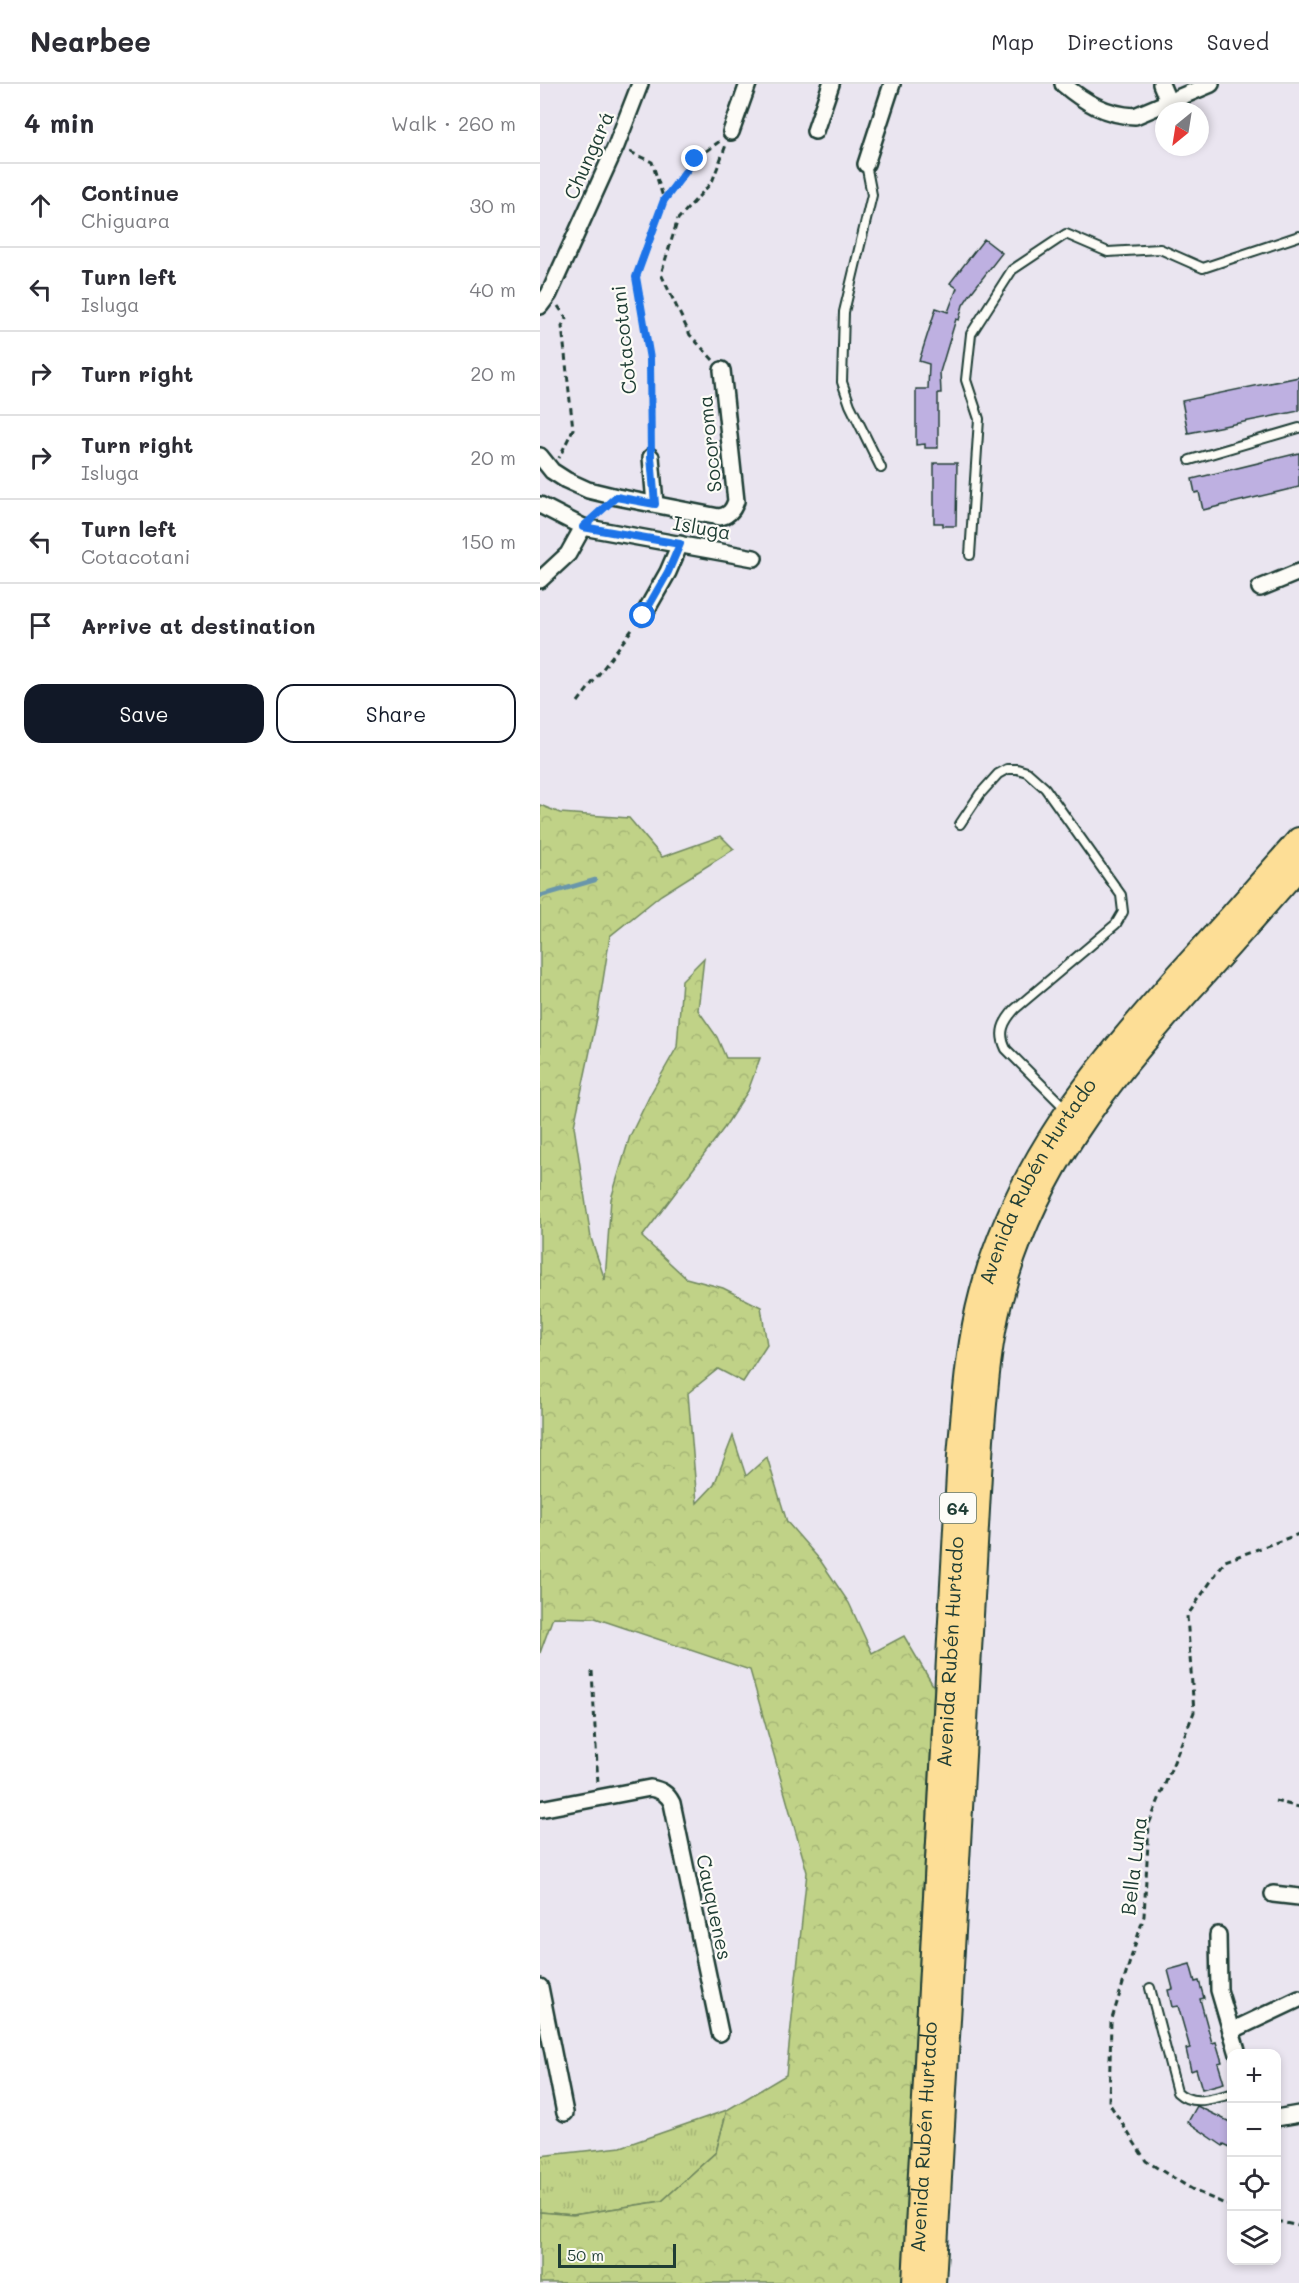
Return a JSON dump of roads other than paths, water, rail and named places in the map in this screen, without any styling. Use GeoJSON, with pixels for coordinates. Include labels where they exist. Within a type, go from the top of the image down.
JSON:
{"type":"FeatureCollection","features":[{"type":"Feature","properties":{"kind":"highway","name":"Avenida Rubén Hurtado"},"geometry":{"type":"LineString","coordinates":[[915,2283],[960,1456],[972,1345],[982,1294],[1005,1225],[1038,1158],[1067,1110],[1132,1028],[1299,840]]}},
{"type":"Feature","properties":{"kind":"highway","name":"Avenida Rubén Hurtado"},"geometry":{"type":"LineString","coordinates":[[933,2283],[981,1439],[989,1352],[1000,1296],[1018,1243],[1034,1206],[1053,1168],[1098,1097],[1149,1035],[1299,866]]}},
{"type":"Feature","properties":{"kind":"street","name":"Chungará"},"geometry":{"type":"LineString","coordinates":[[540,306],[549,294],[616,146],[640,84]]}},
{"type":"Feature","properties":{"kind":"street"},"geometry":{"type":"LineString","coordinates":[[731,132],[748,84]]}},
{"type":"Feature","properties":{"kind":"street"},"geometry":{"type":"LineString","coordinates":[[815,131],[831,84]]}},
{"type":"Feature","properties":{"kind":"street"},"geometry":{"type":"LineString","coordinates":[[866,164],[892,84]]}},
{"type":"Feature","properties":{"kind":"street"},"geometry":{"type":"LineString","coordinates":[[1063,84],[1091,105],[1121,115],[1135,116],[1155,108]]}},
{"type":"Feature","properties":{"kind":"street"},"geometry":{"type":"LineString","coordinates":[[1161,84],[1169,102]]}},
{"type":"Feature","properties":{"kind":"street"},"geometry":{"type":"LineString","coordinates":[[1171,102],[1211,84]]}},
{"type":"Feature","properties":{"kind":"street","name":"Socoroma"},"geometry":{"type":"LineString","coordinates":[[722,370],[736,501],[730,512]]}},
{"type":"Feature","properties":{"kind":"street","name":"Isluga"},"geometry":{"type":"LineString","coordinates":[[540,456],[552,471],[588,490],[719,518],[730,512]]}},
{"type":"Feature","properties":{"kind":"street"},"geometry":{"type":"LineString","coordinates":[[651,457],[655,504]]}},
{"type":"Feature","properties":{"kind":"street","name":"Isluga"},"geometry":{"type":"LineString","coordinates":[[540,504],[583,527],[754,558]]}},
{"type":"Feature","properties":{"kind":"street"},"geometry":{"type":"LineString","coordinates":[[540,580],[568,554],[583,527]]}},
{"type":"Feature","properties":{"kind":"street"},"geometry":{"type":"LineString","coordinates":[[643,616],[668,572],[680,544]]}},
{"type":"Feature","properties":{"kind":"street"},"geometry":{"type":"LineString","coordinates":[[1260,588],[1299,572]]}},
{"type":"Feature","properties":{"kind":"street","name":"Cauquenes"},"geometry":{"type":"LineString","coordinates":[[540,1809],[650,1788],[664,1791],[672,1803],[720,2033]]}},
{"type":"Feature","properties":{"kind":"street"},"geometry":{"type":"LineString","coordinates":[[1273,1894],[1299,1897]]}},
{"type":"Feature","properties":{"kind":"street"},"geometry":{"type":"LineString","coordinates":[[1218,1935],[1219,1990],[1236,2049]]}},
{"type":"Feature","properties":{"kind":"street"},"geometry":{"type":"LineString","coordinates":[[540,1986],[565,2113]]}},
{"type":"Feature","properties":{"kind":"street"},"geometry":{"type":"LineString","coordinates":[[1231,2031],[1299,1999]]}},
{"type":"Feature","properties":{"kind":"street"},"geometry":{"type":"LineString","coordinates":[[1281,2117],[1299,2114]]}},
{"type":"Feature","properties":{"kind":"lane"},"geometry":{"type":"LineString","coordinates":[[866,164],[872,195],[843,312],[842,382],[850,405],[880,468]]}},
{"type":"Feature","properties":{"kind":"lane"},"geometry":{"type":"LineString","coordinates":[[970,555],[980,419],[966,380],[971,334],[1012,270],[1066,234],[1108,252],[1160,249],[1203,267],[1299,236]]}},
{"type":"Feature","properties":{"kind":"lane"},"geometry":{"type":"LineString","coordinates":[[1190,460],[1299,428]]}},
{"type":"Feature","properties":{"kind":"lane"},"geometry":{"type":"LineString","coordinates":[[960,824],[998,774],[1006,769],[1027,772],[1045,788],[1121,895],[1123,912],[1116,924],[1015,1009],[1004,1023],[1001,1032],[1006,1049],[1067,1110]]}},
{"type":"Feature","properties":{"kind":"lane"},"geometry":{"type":"LineString","coordinates":[[1150,1988],[1177,2092],[1188,2100],[1194,2101],[1227,2095]]}},
{"type":"Feature","properties":{"kind":"waterway"},"geometry":{"type":"LineString","coordinates":[[540,896],[595,880]]}}]}
